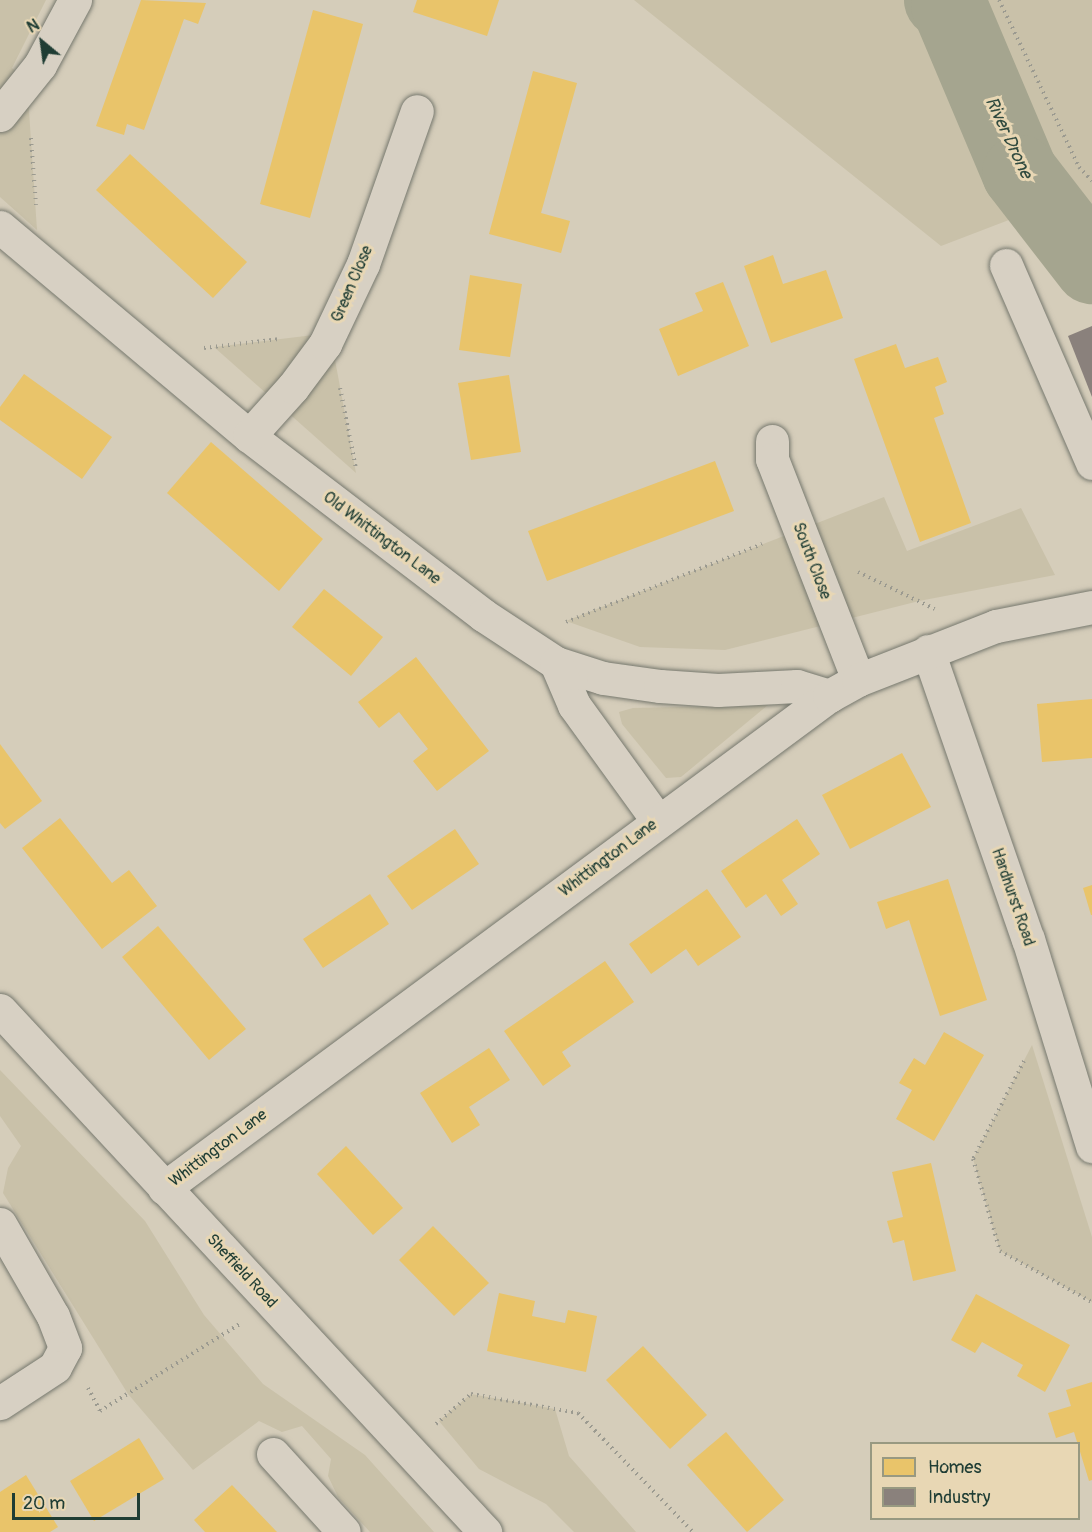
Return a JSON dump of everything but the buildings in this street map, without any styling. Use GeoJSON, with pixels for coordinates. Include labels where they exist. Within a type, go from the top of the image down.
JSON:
{"type":"FeatureCollection","features":[{"type":"Feature","properties":{"kind":"street"},"geometry":{"type":"LineString","coordinates":[[0,115],[27,81],[72,12],[75,0]]}},
{"type":"Feature","properties":{"kind":"street","name":"Green Close"},"geometry":{"type":"LineString","coordinates":[[249,436],[293,387],[330,333],[363,264],[417,111]]}},
{"type":"Feature","properties":{"kind":"street","name":"Old Whittington Lane"},"geometry":{"type":"LineString","coordinates":[[0,226],[249,436],[366,526],[556,663],[603,678],[660,686],[718,690],[797,686],[829,696]]}},
{"type":"Feature","properties":{"kind":"street"},"geometry":{"type":"LineString","coordinates":[[1006,265],[1092,463]]}},
{"type":"Feature","properties":{"kind":"street","name":"South Close"},"geometry":{"type":"LineString","coordinates":[[772,441],[772,459],[858,680]]}},
{"type":"Feature","properties":{"kind":"street","name":"Whittington Lane"},"geometry":{"type":"LineString","coordinates":[[164,1188],[829,696],[858,680],[981,632],[1092,607]]}},
{"type":"Feature","properties":{"kind":"street","name":"Hardhurst Road"},"geometry":{"type":"LineString","coordinates":[[928,651],[1050,1011],[1092,1146]]}},
{"type":"Feature","properties":{"kind":"street"},"geometry":{"type":"LineString","coordinates":[[556,663],[574,705],[658,821]]}},
{"type":"Feature","properties":{"kind":"street","name":"Sheffield Road"},"geometry":{"type":"LineString","coordinates":[[0,1010],[485,1532]]}},
{"type":"Feature","properties":{"kind":"street"},"geometry":{"type":"LineString","coordinates":[[0,1224],[53,1316],[65,1348],[55,1367],[0,1403]]}},
{"type":"Feature","properties":{"kind":"street"},"geometry":{"type":"LineString","coordinates":[[273,1454],[344,1532]]}},
{"type":"Feature","properties":{"kind":"path"},"geometry":{"type":"LineString","coordinates":[[999,0],[1079,167],[1092,181]]}},
{"type":"Feature","properties":{"kind":"path"},"geometry":{"type":"LineString","coordinates":[[27,81],[40,261]]}},
{"type":"Feature","properties":{"kind":"path"},"geometry":{"type":"LineString","coordinates":[[150,354],[330,333],[366,526]]}},
{"type":"Feature","properties":{"kind":"path"},"geometry":{"type":"LineString","coordinates":[[520,639],[802,538],[981,632]]}},
{"type":"Feature","properties":{"kind":"path"},"geometry":{"type":"LineString","coordinates":[[1050,1011],[973,1159],[1000,1251],[1092,1302]]}},
{"type":"Feature","properties":{"kind":"path"},"geometry":{"type":"LineString","coordinates":[[65,1348],[100,1411],[229,1332],[270,1301]]}},
{"type":"Feature","properties":{"kind":"path"},"geometry":{"type":"LineString","coordinates":[[407,1449],[471,1394],[578,1413],[693,1532]]}},
{"type":"Feature","properties":{"kind":"shaded area"},"geometry":{"type":"Polygon","coordinates":[[[0,0],[46,0],[12,68],[27,81],[37,230],[0,197],[0,0]]]}},
{"type":"Feature","properties":{"kind":"shaded area"},"geometry":{"type":"Polygon","coordinates":[[[634,0],[1092,0],[1092,251],[1069,197],[941,246],[634,0]]]}},
{"type":"Feature","properties":{"kind":"shaded area"},"geometry":{"type":"Polygon","coordinates":[[[330,333],[356,473],[214,347],[330,333]]]}},
{"type":"Feature","properties":{"kind":"shaded area"},"geometry":{"type":"Polygon","coordinates":[[[884,497],[907,551],[1021,508],[1055,575],[919,601],[725,650],[640,647],[566,621],[884,497]]]}},
{"type":"Feature","properties":{"kind":"shaded area"},"geometry":{"type":"Polygon","coordinates":[[[768,705],[681,777],[666,778],[622,724],[619,712],[633,708],[768,705]]]}},
{"type":"Feature","properties":{"kind":"shaded area"},"geometry":{"type":"Polygon","coordinates":[[[1032,1045],[1092,1237],[1092,1302],[1000,1251],[973,1159],[1032,1045]]]}},
{"type":"Feature","properties":{"kind":"shaded area"},"geometry":{"type":"Polygon","coordinates":[[[0,1070],[145,1221],[204,1315],[263,1384],[365,1455],[434,1532],[370,1532],[338,1497],[328,1476],[331,1459],[302,1426],[282,1432],[259,1421],[193,1470],[128,1394],[3,1193],[8,1168],[21,1146],[0,1116],[0,1070]]]}},
{"type":"Feature","properties":{"kind":"shaded area"},"geometry":{"type":"Polygon","coordinates":[[[471,1394],[555,1409],[569,1456],[636,1532],[574,1532],[546,1504],[479,1469],[439,1421],[471,1394]]]}},
{"type":"Feature","properties":{"kind":"waterway","name":"River Drone"},"geometry":{"type":"LineString","coordinates":[[942,0],[949,5],[1020,173],[1092,266]]}}]}
